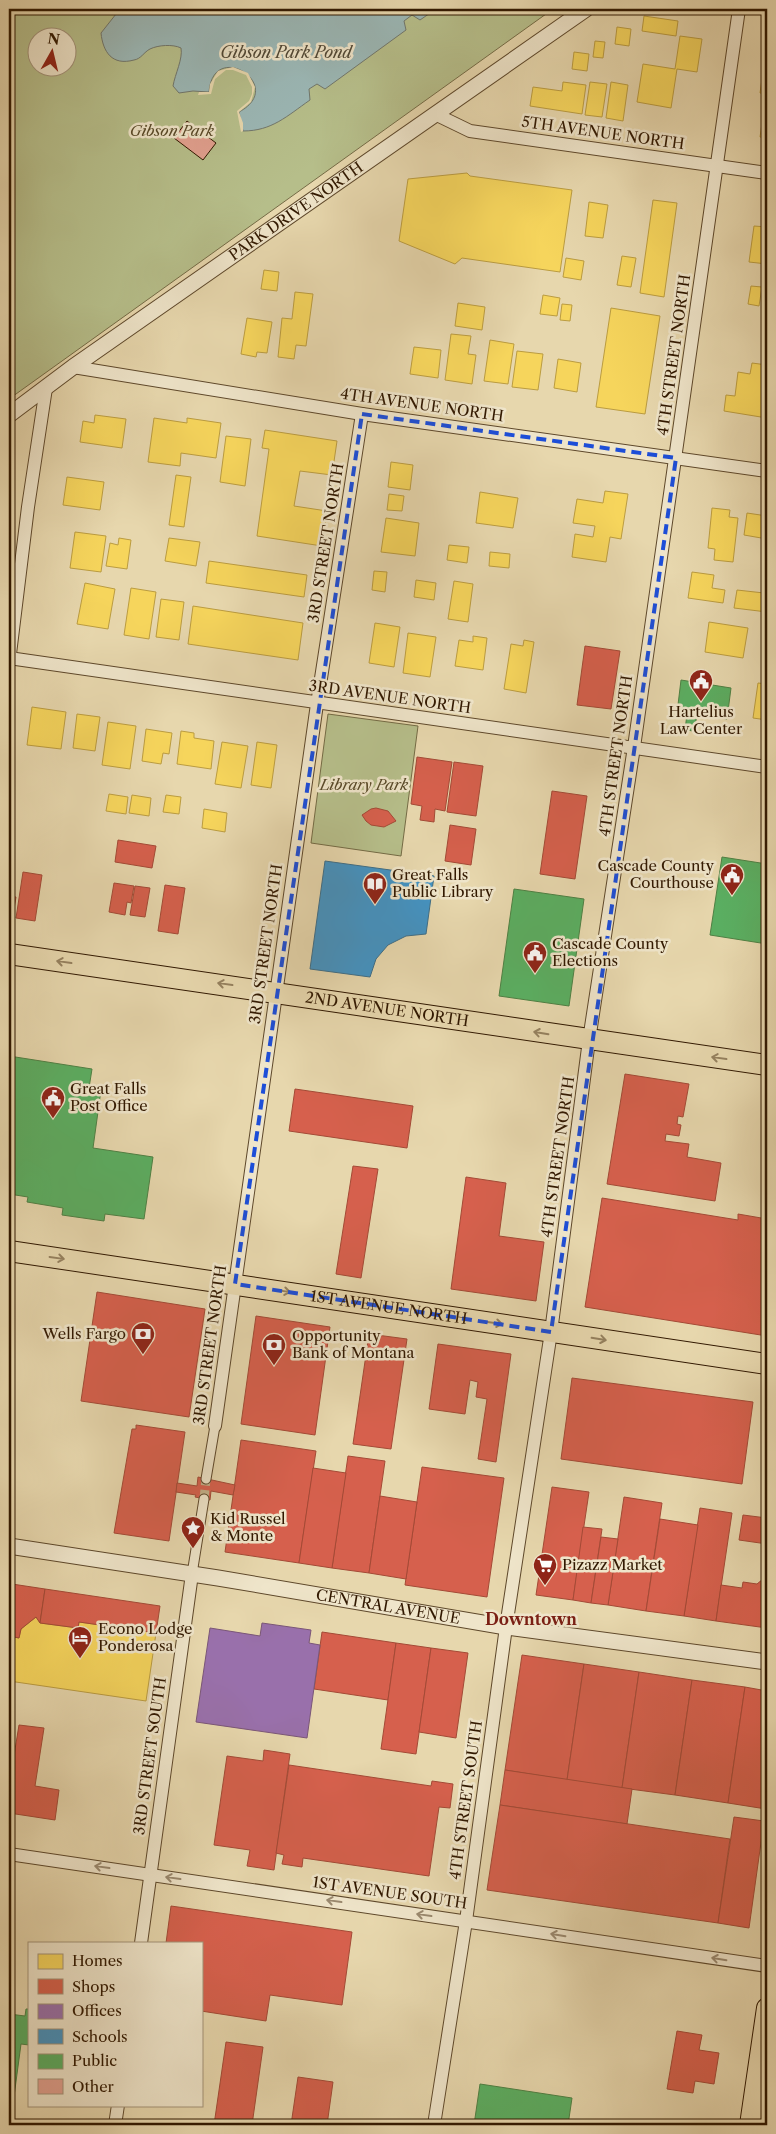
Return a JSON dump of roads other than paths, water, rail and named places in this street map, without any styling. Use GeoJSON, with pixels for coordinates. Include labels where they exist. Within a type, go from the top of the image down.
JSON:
{"type":"FeatureCollection","features":[{"type":"Feature","properties":{"kind":"main road","name":"2ND AVENUE NORTH"},"geometry":{"type":"LineString","coordinates":[[9,954],[276,991],[590,1040],[767,1065]]}},
{"type":"Feature","properties":{"kind":"main road","name":"1ST AVENUE NORTH"},"geometry":{"type":"LineString","coordinates":[[9,1251],[767,1364]]}},
{"type":"Feature","properties":{"kind":"main road"},"geometry":{"type":"LineString","coordinates":[[750,2125],[767,2008]]}},
{"type":"Feature","properties":{"kind":"street","name":"PARK DRIVE NORTH"},"geometry":{"type":"LineString","coordinates":[[9,415],[73,367],[586,9]]}},
{"type":"Feature","properties":{"kind":"street","name":"4TH STREET NORTH"},"geometry":{"type":"LineString","coordinates":[[506,1627],[551,1332],[590,1040],[740,9]]}},
{"type":"Feature","properties":{"kind":"street","name":"5TH AVENUE NORTH"},"geometry":{"type":"LineString","coordinates":[[437,114],[470,131],[767,173]]}},
{"type":"Feature","properties":{"kind":"street","name":"4TH AVENUE NORTH"},"geometry":{"type":"LineString","coordinates":[[73,367],[362,414],[767,471]]}},
{"type":"Feature","properties":{"kind":"street"},"geometry":{"type":"LineString","coordinates":[[9,662],[28,507],[46,388]]}},
{"type":"Feature","properties":{"kind":"street","name":"3RD STREET NORTH"},"geometry":{"type":"LineString","coordinates":[[206,1479],[317,704],[362,414]]}},
{"type":"Feature","properties":{"kind":"street","name":"3RD AVENUE NORTH"},"geometry":{"type":"LineString","coordinates":[[9,658],[317,704],[767,767]]}},
{"type":"Feature","properties":{"kind":"street"},"geometry":{"type":"LineString","coordinates":[[192,1574],[204,1498]]}},
{"type":"Feature","properties":{"kind":"street","name":"CENTRAL AVENUE"},"geometry":{"type":"LineString","coordinates":[[9,1546],[192,1574],[506,1627],[767,1662]]}},
{"type":"Feature","properties":{"kind":"street","name":"3RD STREET SOUTH"},"geometry":{"type":"LineString","coordinates":[[141,1942],[192,1574]]}},
{"type":"Feature","properties":{"kind":"street","name":"4TH STREET SOUTH"},"geometry":{"type":"LineString","coordinates":[[434,2125],[466,1921],[506,1627]]}},
{"type":"Feature","properties":{"kind":"street","name":"1ST AVENUE SOUTH"},"geometry":{"type":"LineString","coordinates":[[9,1854],[767,1966]]}},
{"type":"Feature","properties":{"kind":"street"},"geometry":{"type":"LineString","coordinates":[[115,2125],[118,2106]]}},
{"type":"Feature","properties":{"kind":"water","name":"Gibson Park Pond"},"geometry":{"type":"Polygon","coordinates":[[[120,9],[436,9],[420,20],[412,15],[404,21],[406,30],[325,89],[317,84],[309,89],[310,100],[286,117],[262,128],[243,131],[239,112],[252,101],[256,90],[252,80],[244,72],[233,68],[222,69],[213,76],[209,92],[193,91],[179,93],[173,86],[180,62],[181,48],[161,46],[150,49],[141,57],[126,61],[120,61],[110,56],[104,46],[101,33],[120,9]]]}},
{"type":"Feature","properties":{"kind":"tunnel"},"geometry":{"type":"LineString","coordinates":[[204,1499],[206,1479]]}},
{"type":"Feature","properties":{"kind":"place","name":"Hartelius Law Center"},"geometry":{"type":"Point","coordinates":[701,702]}},
{"type":"Feature","properties":{"kind":"place","name":"Cascade County Courthouse"},"geometry":{"type":"Point","coordinates":[732,896]}},
{"type":"Feature","properties":{"kind":"place","name":"Great Falls Public Library"},"geometry":{"type":"Point","coordinates":[375,905]}},
{"type":"Feature","properties":{"kind":"place","name":"Cascade County Elections"},"geometry":{"type":"Point","coordinates":[535,974]}},
{"type":"Feature","properties":{"kind":"place","name":"Great Falls Post Office"},"geometry":{"type":"Point","coordinates":[53,1119]}},
{"type":"Feature","properties":{"kind":"place","name":"Wells Fargo"},"geometry":{"type":"Point","coordinates":[143,1355]}},
{"type":"Feature","properties":{"kind":"place","name":"Opportunity Bank of Montana"},"geometry":{"type":"Point","coordinates":[274,1366]}},
{"type":"Feature","properties":{"kind":"place","name":"Kid Russel & Monte"},"geometry":{"type":"Point","coordinates":[193,1549]}},
{"type":"Feature","properties":{"kind":"place","name":"Pizazz Market"},"geometry":{"type":"Point","coordinates":[545,1586]}},
{"type":"Feature","properties":{"kind":"place","name":"Econo Lodge Ponderosa"},"geometry":{"type":"Point","coordinates":[80,1659]}},
{"type":"Feature","properties":{"kind":"district","name":"Downtown"},"geometry":{"type":"Point","coordinates":[531,1619]}},
{"type":"Feature","properties":{"kind":"park label","name":"Gibson Park"},"geometry":{"type":"Point","coordinates":[172,131]}},
{"type":"Feature","properties":{"kind":"park label","name":"Library Park"},"geometry":{"type":"Point","coordinates":[364,785]}}]}
